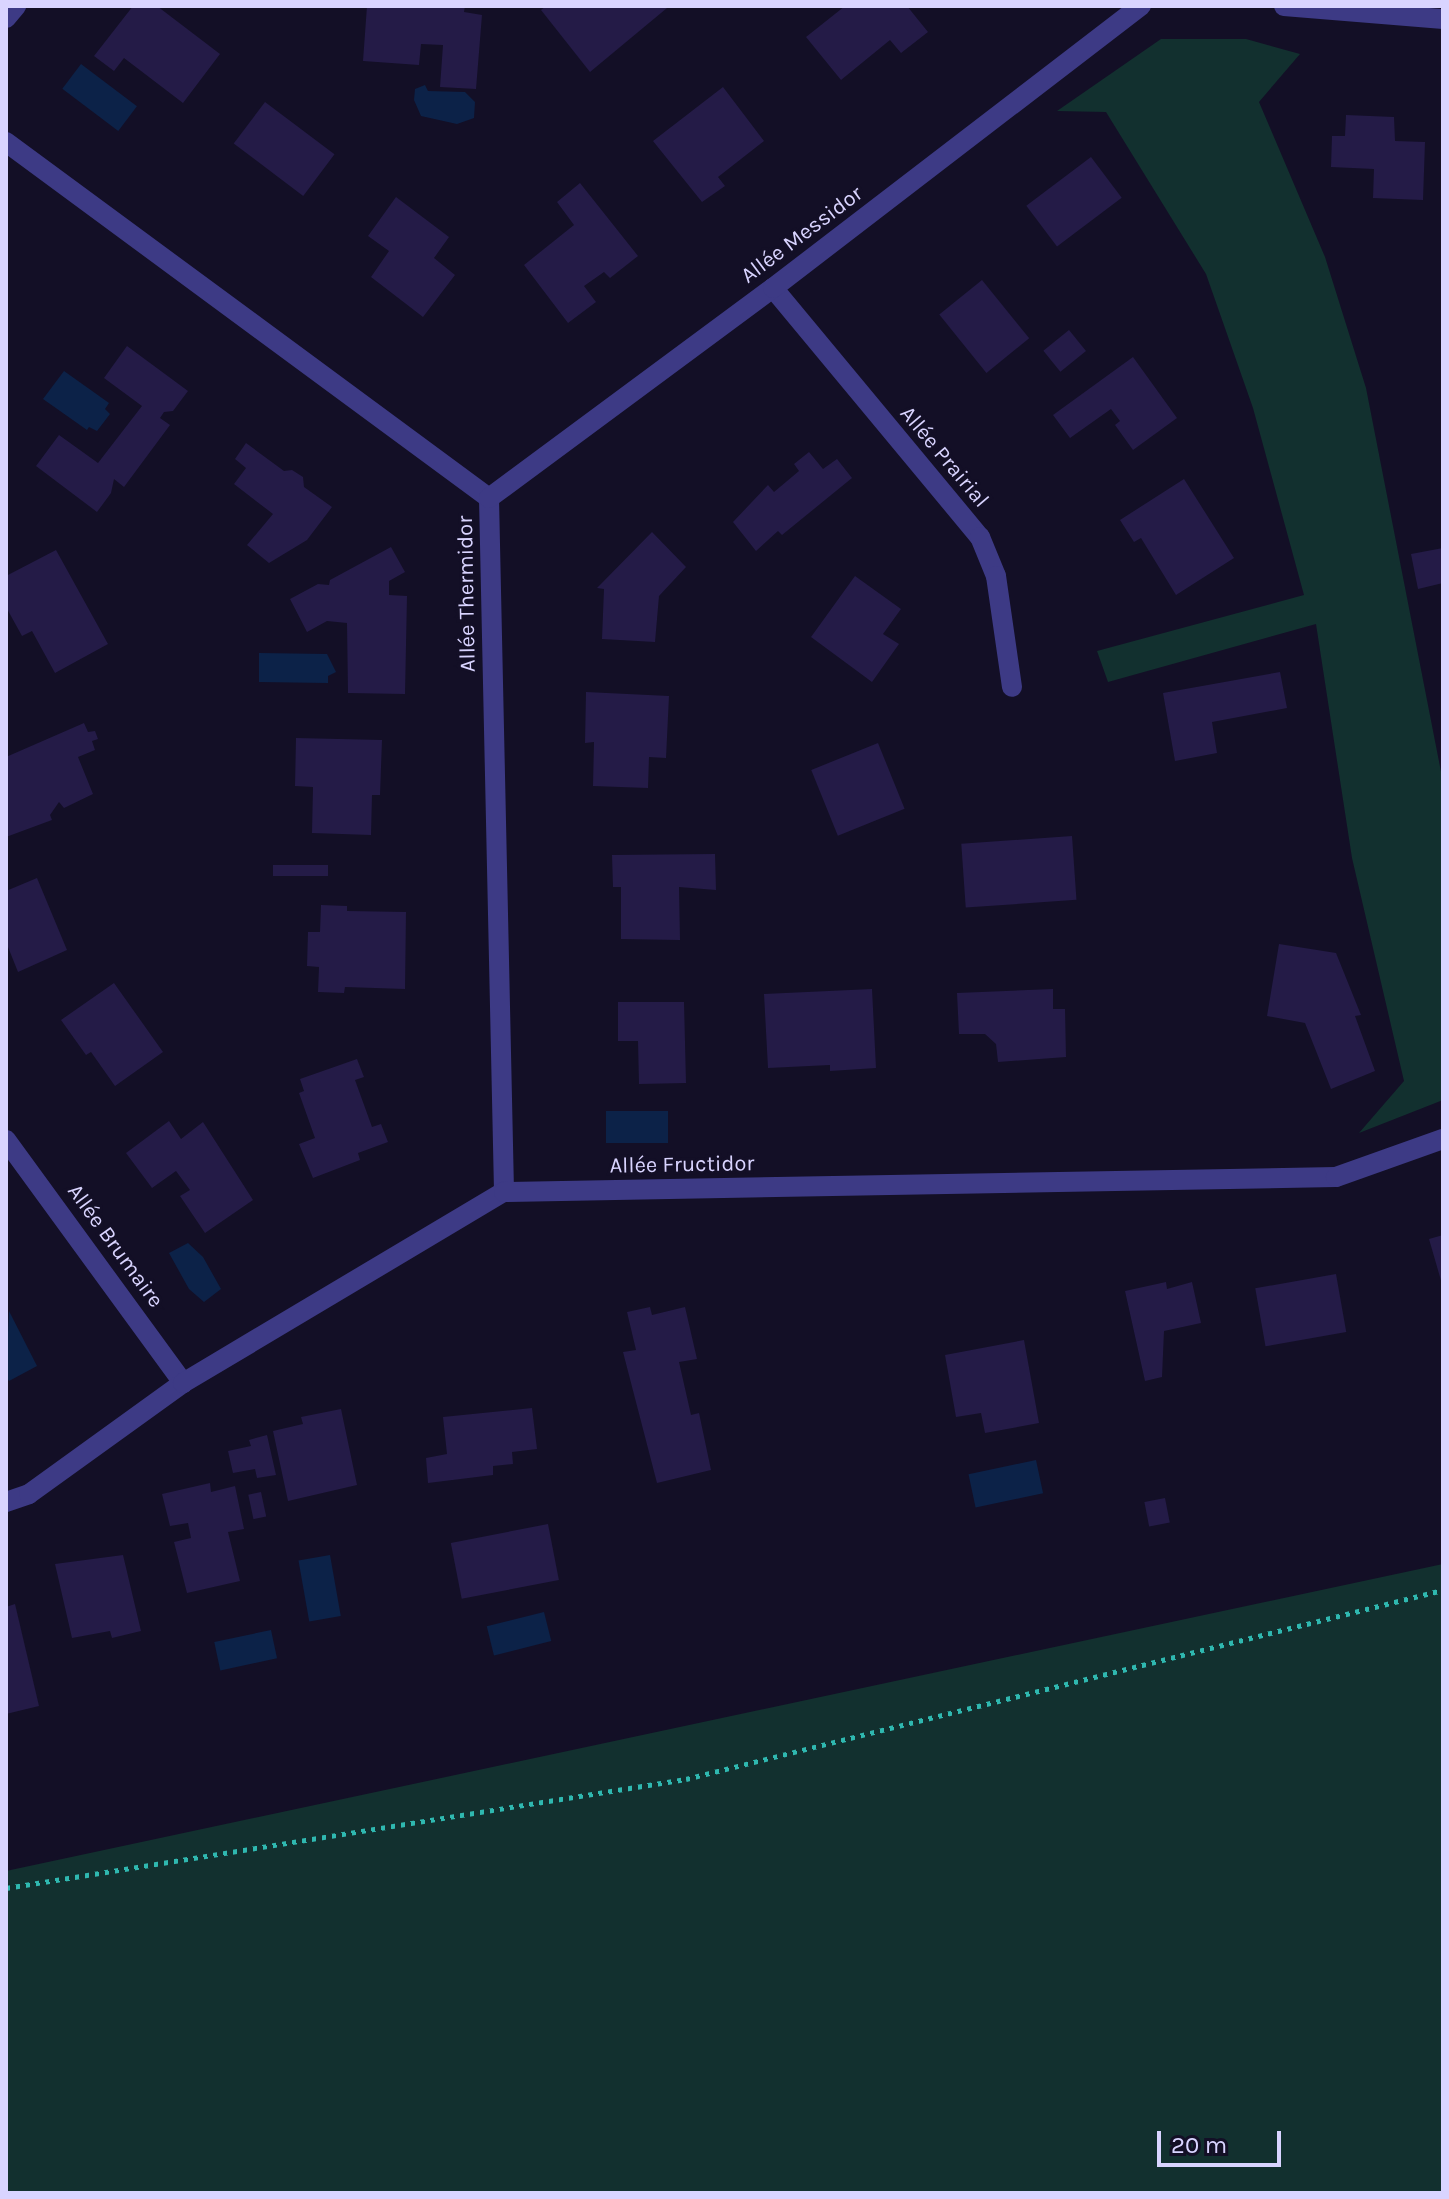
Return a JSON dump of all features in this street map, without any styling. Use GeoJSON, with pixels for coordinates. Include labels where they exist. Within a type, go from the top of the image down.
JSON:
{"type":"FeatureCollection","features":[{"type":"Feature","properties":{"kind":"street"},"geometry":{"type":"LineString","coordinates":[[6,18],[16,6]]}},
{"type":"Feature","properties":{"kind":"street","name":"Allée Messidor"},"geometry":{"type":"LineString","coordinates":[[489,498],[773,288],[1141,6]]}},
{"type":"Feature","properties":{"kind":"street"},"geometry":{"type":"LineString","coordinates":[[1284,6],[1443,19]]}},
{"type":"Feature","properties":{"kind":"street","name":"Allée Thermidor"},"geometry":{"type":"LineString","coordinates":[[6,142],[489,498],[504,1192]]}},
{"type":"Feature","properties":{"kind":"street","name":"Allée Prairial"},"geometry":{"type":"LineString","coordinates":[[773,288],[980,537],[996,576],[1012,687]]}},
{"type":"Feature","properties":{"kind":"street","name":"Allée Fructidor"},"geometry":{"type":"LineString","coordinates":[[6,1502],[29,1494],[183,1383],[504,1192],[1336,1177],[1443,1139]]}},
{"type":"Feature","properties":{"kind":"street","name":"Allée Brumaire"},"geometry":{"type":"LineString","coordinates":[[6,1140],[183,1383]]}},
{"type":"Feature","properties":{"kind":"path"},"geometry":{"type":"LineString","coordinates":[[6,1888],[686,1779],[1443,1590]]}},
{"type":"Feature","properties":{"kind":"green space"},"geometry":{"type":"Polygon","coordinates":[[[1161,39],[1246,39],[1300,54],[1259,102],[1325,257],[1366,388],[1443,782],[1443,1100],[1359,1133],[1404,1081],[1352,858],[1316,624],[1108,682],[1097,651],[1304,595],[1253,408],[1206,274],[1106,112],[1057,111],[1161,39]]]}},
{"type":"Feature","properties":{"kind":"green space"},"geometry":{"type":"Polygon","coordinates":[[[1443,1564],[1443,2193],[6,2193],[6,1871],[1443,1564]]]}},
{"type":"Feature","properties":{"kind":"water"},"geometry":{"type":"Polygon","coordinates":[[[81,64],[137,106],[118,131],[62,89],[81,64]]]}},
{"type":"Feature","properties":{"kind":"water"},"geometry":{"type":"Polygon","coordinates":[[[425,85],[428,91],[465,92],[475,102],[474,118],[457,124],[421,116],[414,100],[415,89],[425,85]]]}},
{"type":"Feature","properties":{"kind":"water"},"geometry":{"type":"Polygon","coordinates":[[[64,371],[109,403],[105,409],[110,414],[97,431],[89,427],[87,430],[43,399],[64,371]]]}},
{"type":"Feature","properties":{"kind":"water"},"geometry":{"type":"Polygon","coordinates":[[[259,653],[327,654],[336,672],[328,676],[328,683],[259,682],[259,653]]]}},
{"type":"Feature","properties":{"kind":"water"},"geometry":{"type":"Polygon","coordinates":[[[606,1111],[668,1111],[668,1143],[606,1143],[606,1111]]]}},
{"type":"Feature","properties":{"kind":"water"},"geometry":{"type":"Polygon","coordinates":[[[188,1243],[203,1257],[221,1289],[204,1302],[189,1289],[169,1253],[188,1243]]]}},
{"type":"Feature","properties":{"kind":"water"},"geometry":{"type":"Polygon","coordinates":[[[9,1311],[37,1366],[9,1381],[6,1376],[9,1311]]]}},
{"type":"Feature","properties":{"kind":"water"},"geometry":{"type":"Polygon","coordinates":[[[1036,1460],[1043,1493],[976,1508],[969,1474],[1036,1460]]]}},
{"type":"Feature","properties":{"kind":"water"},"geometry":{"type":"Polygon","coordinates":[[[330,1555],[341,1616],[309,1622],[298,1561],[330,1555]]]}},
{"type":"Feature","properties":{"kind":"water"},"geometry":{"type":"Polygon","coordinates":[[[544,1612],[551,1641],[494,1655],[487,1626],[544,1612]]]}},
{"type":"Feature","properties":{"kind":"water"},"geometry":{"type":"Polygon","coordinates":[[[271,1630],[277,1658],[220,1670],[214,1642],[271,1630]]]}},
{"type":"Feature","properties":{"kind":"building"},"geometry":{"type":"Polygon","coordinates":[[[133,6],[157,6],[220,54],[183,103],[124,58],[114,71],[94,56],[133,6]]]}},
{"type":"Feature","properties":{"kind":"building"},"geometry":{"type":"Polygon","coordinates":[[[367,6],[465,6],[464,12],[482,15],[476,89],[440,87],[443,45],[421,44],[419,65],[363,61],[367,6]]]}},
{"type":"Feature","properties":{"kind":"building"},"geometry":{"type":"Polygon","coordinates":[[[546,6],[667,8],[590,72],[541,10],[546,6]]]}},
{"type":"Feature","properties":{"kind":"building"},"geometry":{"type":"Polygon","coordinates":[[[845,6],[907,6],[928,32],[901,53],[890,40],[841,80],[806,37],[845,6]]]}},
{"type":"Feature","properties":{"kind":"building"},"geometry":{"type":"Polygon","coordinates":[[[723,87],[764,141],[718,177],[725,186],[702,202],[653,141],[723,87]]]}},
{"type":"Feature","properties":{"kind":"building"},"geometry":{"type":"Polygon","coordinates":[[[265,102],[334,154],[303,196],[234,144],[265,102]]]}},
{"type":"Feature","properties":{"kind":"building"},"geometry":{"type":"Polygon","coordinates":[[[1346,115],[1394,117],[1395,141],[1425,142],[1423,200],[1373,198],[1374,169],[1331,167],[1332,136],[1345,136],[1346,115]]]}},
{"type":"Feature","properties":{"kind":"building"},"geometry":{"type":"Polygon","coordinates":[[[1091,157],[1122,198],[1057,246],[1026,206],[1091,157]]]}},
{"type":"Feature","properties":{"kind":"building"},"geometry":{"type":"Polygon","coordinates":[[[580,183],[638,256],[610,278],[604,272],[584,286],[596,302],[568,323],[524,265],[574,225],[557,202],[580,183]]]}},
{"type":"Feature","properties":{"kind":"building"},"geometry":{"type":"Polygon","coordinates":[[[396,197],[449,237],[434,258],[455,275],[423,317],[371,277],[389,251],[368,236],[396,197]]]}},
{"type":"Feature","properties":{"kind":"building"},"geometry":{"type":"Polygon","coordinates":[[[982,280],[1029,338],[986,373],[939,315],[982,280]]]}},
{"type":"Feature","properties":{"kind":"building"},"geometry":{"type":"Polygon","coordinates":[[[1069,330],[1086,351],[1060,372],[1043,351],[1069,330]]]}},
{"type":"Feature","properties":{"kind":"building"},"geometry":{"type":"Polygon","coordinates":[[[127,346],[188,391],[173,411],[164,412],[160,418],[170,425],[124,487],[114,479],[111,493],[97,512],[36,466],[59,435],[98,463],[142,406],[104,378],[127,346]]]}},
{"type":"Feature","properties":{"kind":"building"},"geometry":{"type":"Polygon","coordinates":[[[1133,357],[1177,418],[1133,450],[1115,425],[1120,421],[1111,409],[1070,438],[1053,415],[1133,357]]]}},
{"type":"Feature","properties":{"kind":"building"},"geometry":{"type":"Polygon","coordinates":[[[246,443],[284,471],[292,470],[303,477],[304,487],[332,507],[307,540],[269,563],[247,545],[273,514],[234,484],[246,468],[235,459],[246,443]]]}},
{"type":"Feature","properties":{"kind":"building"},"geometry":{"type":"Polygon","coordinates":[[[809,452],[823,469],[837,459],[852,478],[782,535],[778,531],[756,551],[733,522],[768,485],[774,492],[799,471],[794,464],[809,452]]]}},
{"type":"Feature","properties":{"kind":"building"},"geometry":{"type":"Polygon","coordinates":[[[1184,479],[1234,558],[1176,595],[1141,538],[1134,542],[1120,520],[1184,479]]]}},
{"type":"Feature","properties":{"kind":"building"},"geometry":{"type":"Polygon","coordinates":[[[652,532],[686,567],[659,596],[655,642],[602,639],[604,589],[597,588],[652,532]]]}},
{"type":"Feature","properties":{"kind":"building"},"geometry":{"type":"Polygon","coordinates":[[[391,547],[405,572],[389,581],[389,595],[407,596],[405,694],[348,693],[347,623],[327,621],[307,632],[290,599],[318,584],[329,585],[330,580],[391,547]]]}},
{"type":"Feature","properties":{"kind":"building"},"geometry":{"type":"Polygon","coordinates":[[[1443,548],[1443,583],[1418,589],[1411,554],[1443,548]]]}},
{"type":"Feature","properties":{"kind":"building"},"geometry":{"type":"Polygon","coordinates":[[[56,550],[108,644],[55,673],[32,631],[22,636],[6,607],[6,576],[56,550]]]}},
{"type":"Feature","properties":{"kind":"building"},"geometry":{"type":"Polygon","coordinates":[[[855,576],[901,609],[883,634],[899,644],[872,682],[811,637],[855,576]]]}},
{"type":"Feature","properties":{"kind":"building"},"geometry":{"type":"Polygon","coordinates":[[[1280,672],[1287,708],[1212,722],[1217,753],[1175,761],[1163,693],[1280,672]]]}},
{"type":"Feature","properties":{"kind":"building"},"geometry":{"type":"Polygon","coordinates":[[[586,692],[669,696],[666,758],[649,757],[648,788],[593,786],[594,742],[585,743],[586,692]]]}},
{"type":"Feature","properties":{"kind":"building"},"geometry":{"type":"Polygon","coordinates":[[[84,723],[88,732],[95,731],[98,739],[92,741],[95,750],[78,757],[93,794],[64,808],[59,802],[50,815],[52,820],[6,837],[6,757],[84,723]]]}},
{"type":"Feature","properties":{"kind":"building"},"geometry":{"type":"Polygon","coordinates":[[[296,738],[382,740],[380,795],[372,795],[371,835],[312,833],[313,787],[295,786],[296,738]]]}},
{"type":"Feature","properties":{"kind":"building"},"geometry":{"type":"Polygon","coordinates":[[[878,743],[905,809],[838,836],[811,770],[878,743]]]}},
{"type":"Feature","properties":{"kind":"building"},"geometry":{"type":"Polygon","coordinates":[[[1072,836],[1076,900],[966,908],[961,844],[1072,836]]]}},
{"type":"Feature","properties":{"kind":"building"},"geometry":{"type":"Polygon","coordinates":[[[715,854],[716,890],[679,887],[680,940],[621,939],[621,887],[613,887],[612,855],[715,854]]]}},
{"type":"Feature","properties":{"kind":"building"},"geometry":{"type":"Polygon","coordinates":[[[273,865],[328,865],[328,876],[273,876],[273,865]]]}},
{"type":"Feature","properties":{"kind":"building"},"geometry":{"type":"Polygon","coordinates":[[[37,878],[67,950],[18,972],[6,942],[6,891],[37,878]]]}},
{"type":"Feature","properties":{"kind":"building"},"geometry":{"type":"Polygon","coordinates":[[[321,905],[347,906],[347,911],[406,912],[405,989],[345,987],[344,993],[318,992],[319,967],[307,966],[308,932],[320,932],[321,905]]]}},
{"type":"Feature","properties":{"kind":"building"},"geometry":{"type":"Polygon","coordinates":[[[1279,944],[1336,953],[1361,1015],[1355,1016],[1375,1071],[1331,1089],[1305,1023],[1267,1016],[1279,944]]]}},
{"type":"Feature","properties":{"kind":"building"},"geometry":{"type":"Polygon","coordinates":[[[114,983],[163,1052],[115,1086],[91,1052],[86,1055],[61,1020],[114,983]]]}},
{"type":"Feature","properties":{"kind":"building"},"geometry":{"type":"Polygon","coordinates":[[[872,989],[876,1068],[830,1071],[830,1065],[768,1068],[764,994],[872,989]]]}},
{"type":"Feature","properties":{"kind":"building"},"geometry":{"type":"Polygon","coordinates":[[[1053,989],[1053,1009],[1065,1009],[1066,1057],[998,1062],[996,1044],[985,1034],[959,1034],[957,993],[1053,989]]]}},
{"type":"Feature","properties":{"kind":"building"},"geometry":{"type":"Polygon","coordinates":[[[618,1002],[684,1002],[686,1083],[639,1084],[638,1041],[618,1041],[618,1002]]]}},
{"type":"Feature","properties":{"kind":"building"},"geometry":{"type":"Polygon","coordinates":[[[357,1059],[364,1077],[355,1080],[372,1127],[381,1124],[388,1142],[358,1153],[360,1160],[313,1178],[299,1144],[315,1138],[299,1093],[304,1091],[300,1079],[357,1059]]]}},
{"type":"Feature","properties":{"kind":"building"},"geometry":{"type":"Polygon","coordinates":[[[169,1121],[181,1139],[203,1122],[253,1200],[205,1233],[180,1196],[190,1190],[176,1171],[152,1188],[126,1153],[169,1121]]]}},
{"type":"Feature","properties":{"kind":"building"},"geometry":{"type":"Polygon","coordinates":[[[1443,1235],[1443,1284],[1442,1284],[1429,1239],[1443,1235]]]}},
{"type":"Feature","properties":{"kind":"building"},"geometry":{"type":"Polygon","coordinates":[[[1336,1274],[1346,1332],[1265,1346],[1255,1288],[1336,1274]]]}},
{"type":"Feature","properties":{"kind":"building"},"geometry":{"type":"Polygon","coordinates":[[[1166,1282],[1167,1289],[1192,1282],[1201,1323],[1164,1331],[1162,1377],[1145,1381],[1125,1291],[1166,1282]]]}},
{"type":"Feature","properties":{"kind":"building"},"geometry":{"type":"Polygon","coordinates":[[[650,1307],[652,1315],[685,1307],[697,1359],[679,1362],[691,1415],[699,1413],[711,1470],[657,1483],[623,1352],[636,1350],[627,1312],[650,1307]]]}},
{"type":"Feature","properties":{"kind":"building"},"geometry":{"type":"Polygon","coordinates":[[[1024,1340],[1039,1423],[985,1433],[981,1413],[956,1417],[945,1355],[1024,1340]]]}},
{"type":"Feature","properties":{"kind":"building"},"geometry":{"type":"Polygon","coordinates":[[[532,1408],[537,1449],[512,1452],[513,1464],[493,1466],[493,1475],[428,1483],[426,1458],[447,1454],[443,1417],[532,1408]]]}},
{"type":"Feature","properties":{"kind":"building"},"geometry":{"type":"Polygon","coordinates":[[[341,1409],[357,1485],[288,1501],[273,1431],[303,1424],[301,1417],[341,1409]]]}},
{"type":"Feature","properties":{"kind":"building"},"geometry":{"type":"Polygon","coordinates":[[[267,1435],[276,1475],[257,1478],[255,1469],[233,1473],[228,1451],[251,1446],[249,1440],[267,1435]]]}},
{"type":"Feature","properties":{"kind":"building"},"geometry":{"type":"Polygon","coordinates":[[[210,1483],[211,1492],[235,1486],[244,1529],[228,1532],[240,1581],[187,1593],[174,1542],[191,1538],[188,1523],[170,1526],[162,1494],[210,1483]]]}},
{"type":"Feature","properties":{"kind":"building"},"geometry":{"type":"Polygon","coordinates":[[[261,1492],[266,1516],[253,1519],[248,1495],[261,1492]]]}},
{"type":"Feature","properties":{"kind":"building"},"geometry":{"type":"Polygon","coordinates":[[[1165,1498],[1170,1523],[1149,1527],[1144,1502],[1165,1498]]]}},
{"type":"Feature","properties":{"kind":"building"},"geometry":{"type":"Polygon","coordinates":[[[548,1524],[559,1580],[462,1599],[451,1543],[548,1524]]]}},
{"type":"Feature","properties":{"kind":"building"},"geometry":{"type":"Polygon","coordinates":[[[123,1555],[141,1631],[112,1638],[110,1631],[72,1638],[55,1564],[123,1555]]]}},
{"type":"Feature","properties":{"kind":"building"},"geometry":{"type":"Polygon","coordinates":[[[15,1604],[39,1706],[6,1714],[6,1607],[15,1604]]]}}]}
